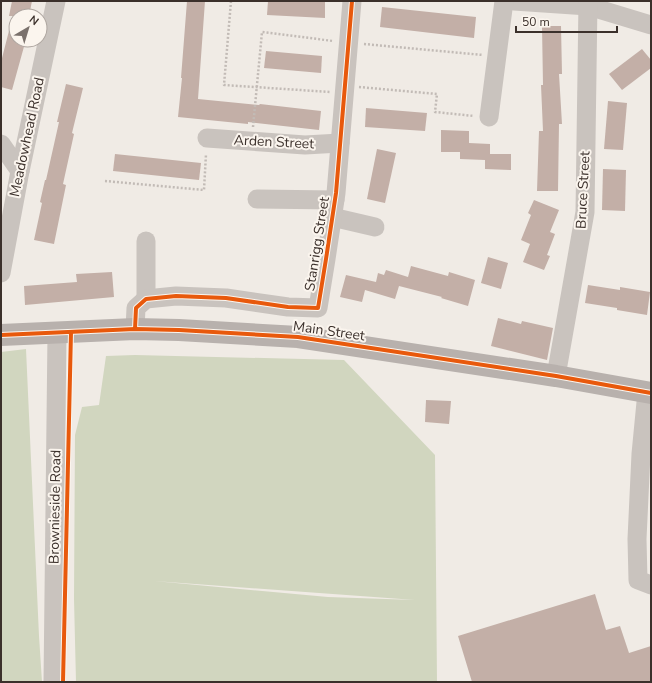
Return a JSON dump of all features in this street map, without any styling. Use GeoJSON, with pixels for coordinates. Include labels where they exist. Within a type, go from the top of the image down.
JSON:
{"type":"FeatureCollection","features":[{"type":"Feature","properties":{"kind":"main road","name":"Main Street"},"geometry":{"type":"LineString","coordinates":[[1,335],[135,329],[298,337],[556,376],[649,393]]}},
{"type":"Feature","properties":{"kind":"street","name":"Meadowhead Road"},"geometry":{"type":"LineString","coordinates":[[1,273],[4,234],[20,171],[56,1]]}},
{"type":"Feature","properties":{"kind":"street","name":"Stanrigg Street"},"geometry":{"type":"LineString","coordinates":[[146,299],[176,296],[226,298],[288,307],[318,308],[334,208],[352,1]]}},
{"type":"Feature","properties":{"kind":"street"},"geometry":{"type":"LineString","coordinates":[[489,117],[504,1]]}},
{"type":"Feature","properties":{"kind":"street"},"geometry":{"type":"LineString","coordinates":[[514,1],[588,3],[651,25]]}},
{"type":"Feature","properties":{"kind":"street","name":"Bruce Street"},"geometry":{"type":"LineString","coordinates":[[556,376],[585,212],[588,3]]}},
{"type":"Feature","properties":{"kind":"street","name":"Arden Street"},"geometry":{"type":"LineString","coordinates":[[207,138],[306,145],[340,143]]}},
{"type":"Feature","properties":{"kind":"street"},"geometry":{"type":"LineString","coordinates":[[1,144],[20,171]]}},
{"type":"Feature","properties":{"kind":"street"},"geometry":{"type":"LineString","coordinates":[[257,199],[334,208],[375,227]]}},
{"type":"Feature","properties":{"kind":"street"},"geometry":{"type":"LineString","coordinates":[[135,329],[136,308],[146,299],[146,241]]}},
{"type":"Feature","properties":{"kind":"street","name":"Brownieside Road"},"geometry":{"type":"LineString","coordinates":[[53,682],[57,333]]}},
{"type":"Feature","properties":{"kind":"street"},"geometry":{"type":"LineString","coordinates":[[649,393],[641,454],[645,504],[637,539],[638,580],[651,585]]}},
{"type":"Feature","properties":{"kind":"path"},"geometry":{"type":"LineString","coordinates":[[105,181],[204,190],[207,138]]}},
{"type":"Feature","properties":{"kind":"green space"},"geometry":{"type":"Polygon","coordinates":[[[26,349],[42,682],[1,682],[1,352],[26,349]]]}},
{"type":"Feature","properties":{"kind":"green space"},"geometry":{"type":"Polygon","coordinates":[[[135,355],[344,360],[435,455],[437,682],[76,682],[74,599],[75,435],[82,407],[99,405],[106,356],[135,355]],[[154,581],[328,597],[415,600],[154,581]]]}},
{"type":"Feature","properties":{"kind":"building"},"geometry":{"type":"Polygon","coordinates":[[[12,1],[32,1],[31,8],[11,8],[12,1]]]}},
{"type":"Feature","properties":{"kind":"building"},"geometry":{"type":"Polygon","coordinates":[[[187,1],[205,1],[198,99],[321,111],[319,130],[248,122],[248,124],[178,117],[187,1]]]}},
{"type":"Feature","properties":{"kind":"building"},"geometry":{"type":"Polygon","coordinates":[[[268,1],[325,1],[325,18],[267,15],[268,1]]]}},
{"type":"Feature","properties":{"kind":"building"},"geometry":{"type":"Polygon","coordinates":[[[382,7],[476,17],[474,38],[380,27],[382,7]]]}},
{"type":"Feature","properties":{"kind":"building"},"geometry":{"type":"Polygon","coordinates":[[[542,26],[561,26],[562,74],[559,74],[562,124],[559,124],[558,191],[537,191],[539,131],[543,131],[541,85],[543,85],[542,26]]]}},
{"type":"Feature","properties":{"kind":"building"},"geometry":{"type":"Polygon","coordinates":[[[8,35],[8,48],[24,48],[12,90],[1,87],[1,62],[8,35]]]}},
{"type":"Feature","properties":{"kind":"building"},"geometry":{"type":"Polygon","coordinates":[[[642,49],[651,60],[651,68],[622,90],[609,74],[642,49]]]}},
{"type":"Feature","properties":{"kind":"building"},"geometry":{"type":"Polygon","coordinates":[[[266,51],[322,56],[321,73],[264,68],[266,51]]]}},
{"type":"Feature","properties":{"kind":"building"},"geometry":{"type":"Polygon","coordinates":[[[66,84],[83,88],[72,133],[74,134],[63,184],[66,185],[54,244],[34,240],[42,203],[40,202],[59,122],[57,122],[66,84]]]}},
{"type":"Feature","properties":{"kind":"building"},"geometry":{"type":"Polygon","coordinates":[[[608,101],[627,103],[623,150],[604,149],[608,101]]]}},
{"type":"Feature","properties":{"kind":"building"},"geometry":{"type":"Polygon","coordinates":[[[366,108],[427,113],[425,131],[365,127],[366,108]]]}},
{"type":"Feature","properties":{"kind":"building"},"geometry":{"type":"Polygon","coordinates":[[[441,130],[469,131],[469,143],[490,144],[490,154],[511,154],[511,170],[485,169],[485,160],[460,159],[460,152],[441,152],[441,130]]]}},
{"type":"Feature","properties":{"kind":"building"},"geometry":{"type":"Polygon","coordinates":[[[377,149],[396,153],[385,203],[367,199],[377,149]]]}},
{"type":"Feature","properties":{"kind":"building"},"geometry":{"type":"Polygon","coordinates":[[[115,154],[201,163],[199,180],[113,171],[115,154]]]}},
{"type":"Feature","properties":{"kind":"building"},"geometry":{"type":"Polygon","coordinates":[[[603,169],[626,170],[625,211],[602,210],[603,169]]]}},
{"type":"Feature","properties":{"kind":"building"},"geometry":{"type":"Polygon","coordinates":[[[534,200],[559,210],[550,232],[555,234],[547,255],[550,256],[544,270],[523,262],[530,244],[521,240],[531,215],[528,213],[534,200]]]}},
{"type":"Feature","properties":{"kind":"building"},"geometry":{"type":"Polygon","coordinates":[[[488,257],[508,263],[501,289],[481,283],[488,257]]]}},
{"type":"Feature","properties":{"kind":"building"},"geometry":{"type":"Polygon","coordinates":[[[411,266],[448,276],[449,272],[475,280],[468,306],[441,298],[442,297],[399,286],[395,299],[365,290],[362,302],[340,297],[346,275],[376,282],[378,273],[384,275],[386,270],[408,277],[411,266]]]}},
{"type":"Feature","properties":{"kind":"building"},"geometry":{"type":"Polygon","coordinates":[[[112,272],[114,297],[25,305],[24,286],[77,282],[76,274],[112,272]]]}},
{"type":"Feature","properties":{"kind":"building"},"geometry":{"type":"Polygon","coordinates":[[[588,285],[620,290],[620,287],[650,292],[647,315],[585,303],[588,285]]]}},
{"type":"Feature","properties":{"kind":"building"},"geometry":{"type":"Polygon","coordinates":[[[498,318],[521,324],[522,321],[553,328],[547,360],[491,346],[498,318]]]}},
{"type":"Feature","properties":{"kind":"building"},"geometry":{"type":"Polygon","coordinates":[[[426,400],[451,401],[449,424],[425,422],[426,400]]]}},
{"type":"Feature","properties":{"kind":"building"},"geometry":{"type":"Polygon","coordinates":[[[595,594],[606,630],[620,626],[629,653],[651,646],[651,682],[472,682],[458,636],[595,594]]]}},
{"type":"Feature","properties":{"kind":"cycle path"},"geometry":{"type":"LineString","coordinates":[[135,329],[136,308],[146,299],[176,296],[226,298],[288,307],[318,308],[336,193],[352,1]]}},
{"type":"Feature","properties":{"kind":"cycle path"},"geometry":{"type":"LineString","coordinates":[[1,335],[135,329],[298,337],[556,376],[651,393]]}},
{"type":"Feature","properties":{"kind":"cycle path"},"geometry":{"type":"LineString","coordinates":[[63,682],[71,332]]}}]}
